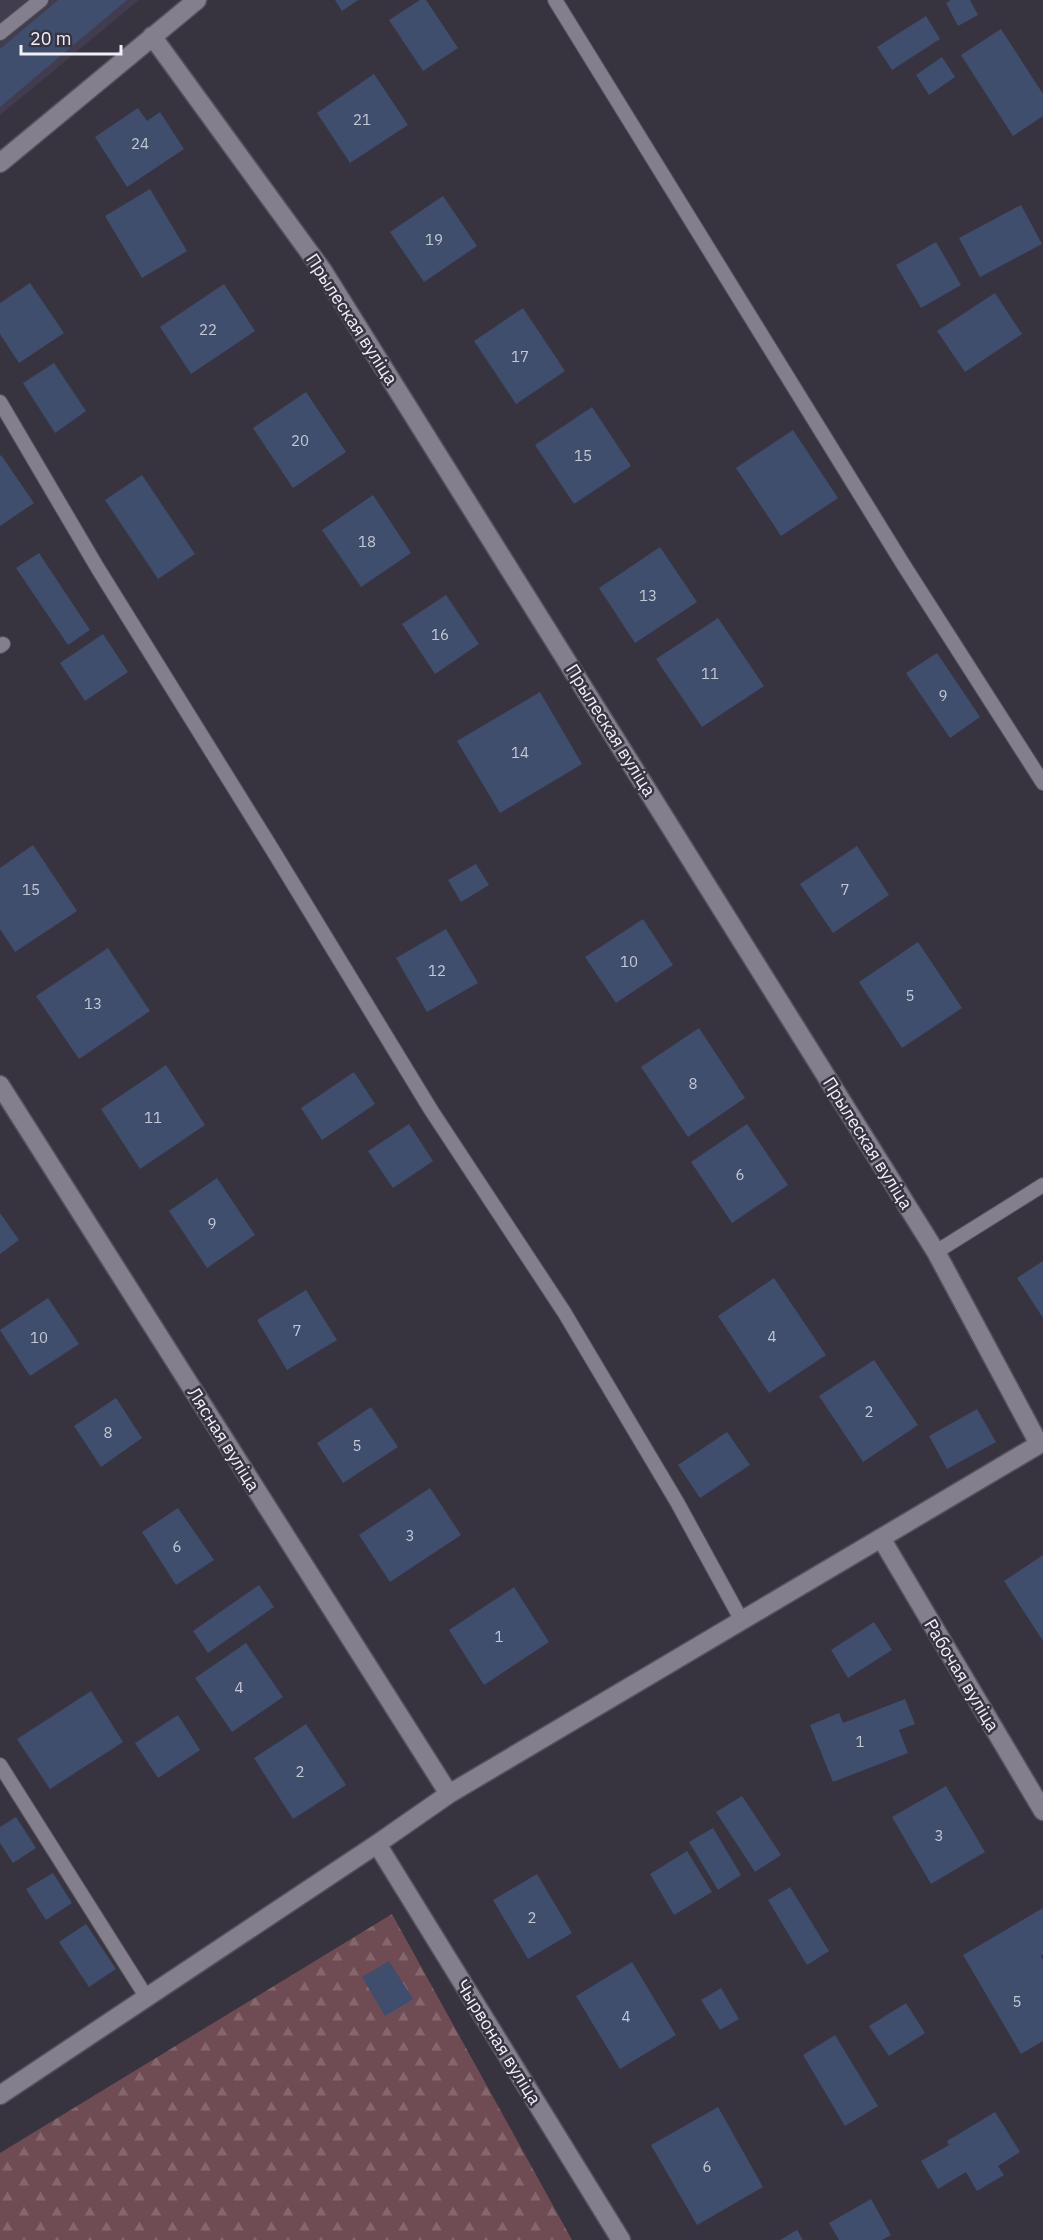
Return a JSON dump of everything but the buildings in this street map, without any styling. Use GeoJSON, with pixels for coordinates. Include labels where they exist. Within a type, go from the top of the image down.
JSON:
{"type":"FeatureCollection","features":[{"type":"Feature","properties":{"kind":"street"},"geometry":{"type":"LineString","coordinates":[[0,163],[197,0]]}},
{"type":"Feature","properties":{"kind":"street","name":"Прылеская вуліца"},"geometry":{"type":"LineString","coordinates":[[153,36],[323,271],[936,1252],[1041,1443]]}},
{"type":"Feature","properties":{"kind":"street","name":"Лясная вуліца"},"geometry":{"type":"LineString","coordinates":[[0,1085],[449,1794]]}},
{"type":"Feature","properties":{"kind":"street"},"geometry":{"type":"LineString","coordinates":[[0,2095],[449,1794],[1041,1443]]}},
{"type":"Feature","properties":{"kind":"street","name":"Рабочая вуліца"},"geometry":{"type":"LineString","coordinates":[[882,1538],[1043,1811]]}},
{"type":"Feature","properties":{"kind":"street","name":"Чырвоная вуліца"},"geometry":{"type":"LineString","coordinates":[[377,1844],[621,2240]]}},
{"type":"Feature","properties":{"kind":"lane"},"geometry":{"type":"LineString","coordinates":[[0,33],[41,0]]}},
{"type":"Feature","properties":{"kind":"lane"},"geometry":{"type":"LineString","coordinates":[[555,0],[903,564],[1043,783]]}},
{"type":"Feature","properties":{"kind":"lane"},"geometry":{"type":"LineString","coordinates":[[0,402],[97,567],[431,1110],[564,1312],[677,1502],[742,1620]]}},
{"type":"Feature","properties":{"kind":"lane"},"geometry":{"type":"LineString","coordinates":[[936,1252],[1043,1185]]}},
{"type":"Feature","properties":{"kind":"lane"},"geometry":{"type":"LineString","coordinates":[[0,1765],[147,1998]]}},
{"type":"Feature","properties":{"kind":"shaded area"},"geometry":{"type":"Polygon","coordinates":[[[0,0],[139,0],[0,115],[0,0]]]}},
{"type":"Feature","properties":{"kind":"green space"},"geometry":{"type":"Polygon","coordinates":[[[392,1914],[572,2240],[0,2240],[0,2153],[392,1914]]]}}]}
